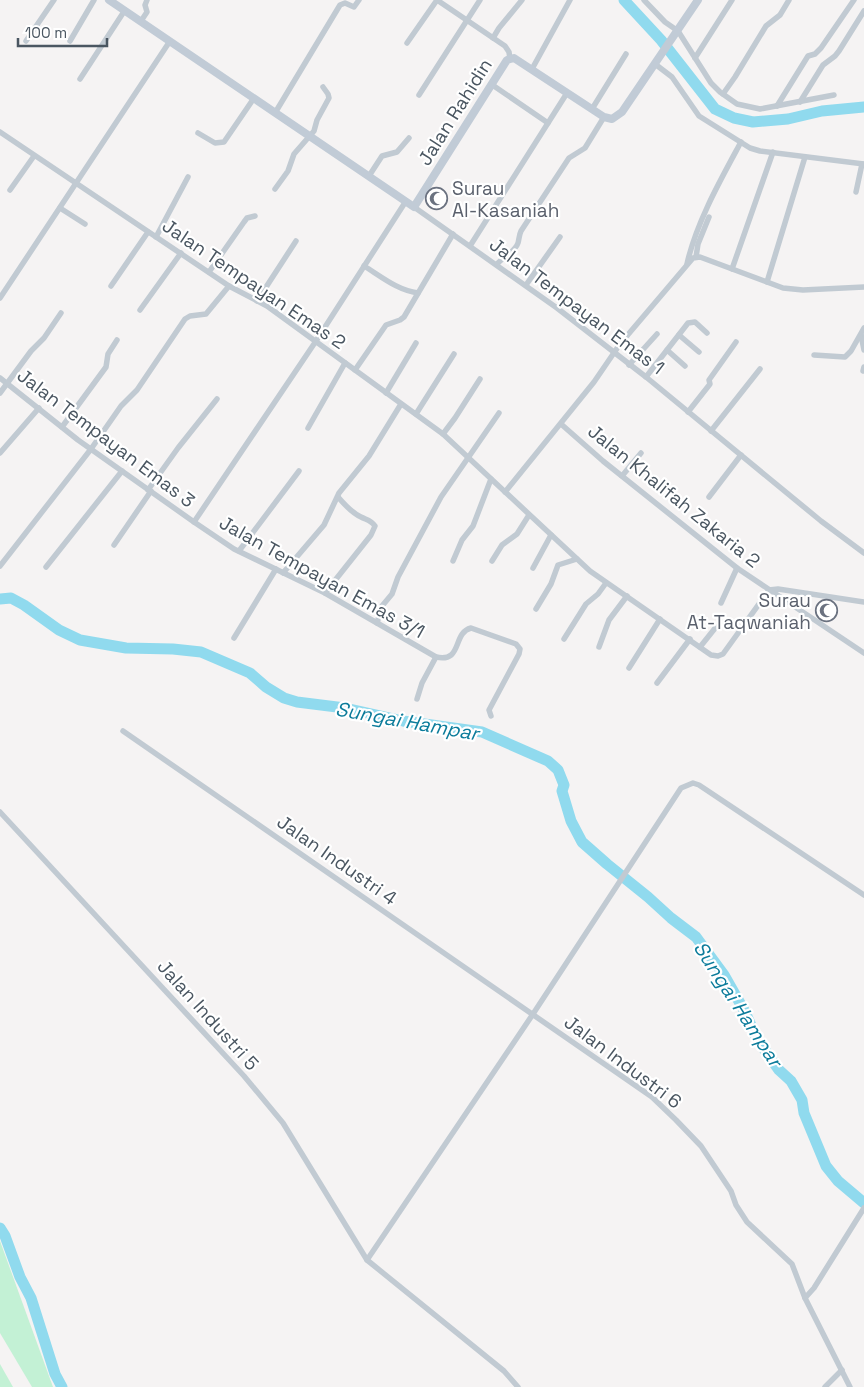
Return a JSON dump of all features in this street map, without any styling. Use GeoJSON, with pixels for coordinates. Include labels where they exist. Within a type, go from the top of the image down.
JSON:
{"type":"FeatureCollection","features":[{"type":"Feature","properties":{"kind":"street"},"geometry":{"type":"LineString","coordinates":[[26,41],[54,0]]}},
{"type":"Feature","properties":{"kind":"street"},"geometry":{"type":"LineString","coordinates":[[70,41],[94,0]]}},
{"type":"Feature","properties":{"kind":"street","name":"Jalan Tempayan Emas 1"},"geometry":{"type":"LineString","coordinates":[[109,0],[406,201],[558,308],[646,377],[821,521],[864,553]]}},
{"type":"Feature","properties":{"kind":"street"},"geometry":{"type":"LineString","coordinates":[[141,21],[147,12],[145,5],[147,0]]}},
{"type":"Feature","properties":{"kind":"street"},"geometry":{"type":"LineString","coordinates":[[275,113],[340,5],[345,3],[354,7],[359,0]]}},
{"type":"Feature","properties":{"kind":"street"},"geometry":{"type":"LineString","coordinates":[[407,43],[437,0],[508,49],[510,58]]}},
{"type":"Feature","properties":{"kind":"street"},"geometry":{"type":"LineString","coordinates":[[419,95],[480,0]]}},
{"type":"Feature","properties":{"kind":"street"},"geometry":{"type":"LineString","coordinates":[[493,38],[522,0]]}},
{"type":"Feature","properties":{"kind":"street"},"geometry":{"type":"LineString","coordinates":[[532,69],[570,0]]}},
{"type":"Feature","properties":{"kind":"street"},"geometry":{"type":"LineString","coordinates":[[644,0],[676,33],[711,83],[722,94],[737,104],[760,109],[834,95]]}},
{"type":"Feature","properties":{"kind":"street"},"geometry":{"type":"LineString","coordinates":[[497,264],[514,249],[518,243],[520,231],[569,158],[585,148],[604,117],[612,119],[619,116],[698,0]]}},
{"type":"Feature","properties":{"kind":"street"},"geometry":{"type":"LineString","coordinates":[[695,58],[732,0]]}},
{"type":"Feature","properties":{"kind":"street"},"geometry":{"type":"LineString","coordinates":[[722,94],[735,77],[766,26],[780,15],[789,0]]}},
{"type":"Feature","properties":{"kind":"street"},"geometry":{"type":"LineString","coordinates":[[777,106],[808,56],[815,54],[821,48],[854,0]]}},
{"type":"Feature","properties":{"kind":"street"},"geometry":{"type":"LineString","coordinates":[[80,79],[125,10]]}},
{"type":"Feature","properties":{"kind":"street"},"geometry":{"type":"LineString","coordinates":[[800,102],[823,65],[839,51],[864,11]]}},
{"type":"Feature","properties":{"kind":"street"},"geometry":{"type":"LineString","coordinates":[[0,298],[170,41]]}},
{"type":"Feature","properties":{"kind":"street"},"geometry":{"type":"LineString","coordinates":[[592,109],[626,54]]}},
{"type":"Feature","properties":{"kind":"street","name":"Jalan Rahidin"},"geometry":{"type":"LineString","coordinates":[[414,207],[504,63],[510,58],[532,69],[604,117]]}},
{"type":"Feature","properties":{"kind":"street"},"geometry":{"type":"LineString","coordinates":[[657,61],[672,78],[699,116],[750,148],[760,151],[863,164],[856,192]]}},
{"type":"Feature","properties":{"kind":"street"},"geometry":{"type":"LineString","coordinates":[[491,84],[548,123]]}},
{"type":"Feature","properties":{"kind":"street"},"geometry":{"type":"LineString","coordinates":[[275,189],[288,171],[294,154],[311,137],[317,120],[330,98],[323,87]]}},
{"type":"Feature","properties":{"kind":"street"},"geometry":{"type":"LineString","coordinates":[[470,246],[567,93]]}},
{"type":"Feature","properties":{"kind":"street"},"geometry":{"type":"LineString","coordinates":[[198,133],[215,143],[224,142],[254,98]]}},
{"type":"Feature","properties":{"kind":"street","name":"Jalan Tempayan Emas 2"},"geometry":{"type":"LineString","coordinates":[[0,132],[229,286],[267,306],[416,414],[469,458],[576,559],[606,583],[700,647]]}},
{"type":"Feature","properties":{"kind":"street"},"geometry":{"type":"LineString","coordinates":[[369,176],[382,156],[397,152],[409,138]]}},
{"type":"Feature","properties":{"kind":"street"},"geometry":{"type":"LineString","coordinates":[[687,264],[690,250],[718,185],[741,142]]}},
{"type":"Feature","properties":{"kind":"street"},"geometry":{"type":"LineString","coordinates":[[732,269],[773,152]]}},
{"type":"Feature","properties":{"kind":"street"},"geometry":{"type":"LineString","coordinates":[[10,190],[34,156]]}},
{"type":"Feature","properties":{"kind":"street"},"geometry":{"type":"LineString","coordinates":[[767,282],[805,156]]}},
{"type":"Feature","properties":{"kind":"street"},"geometry":{"type":"LineString","coordinates":[[156,237],[188,177]]}},
{"type":"Feature","properties":{"kind":"street"},"geometry":{"type":"LineString","coordinates":[[194,522],[316,341],[406,201]]}},
{"type":"Feature","properties":{"kind":"street"},"geometry":{"type":"LineString","coordinates":[[60,208],[85,224]]}},
{"type":"Feature","properties":{"kind":"street"},"geometry":{"type":"LineString","coordinates":[[209,272],[247,218],[255,216]]}},
{"type":"Feature","properties":{"kind":"street"},"geometry":{"type":"LineString","coordinates":[[505,492],[560,424],[620,344],[687,264],[696,257],[698,244],[709,217]]}},
{"type":"Feature","properties":{"kind":"street"},"geometry":{"type":"LineString","coordinates":[[111,286],[148,232]]}},
{"type":"Feature","properties":{"kind":"street"},"geometry":{"type":"LineString","coordinates":[[355,370],[386,325],[404,317],[453,234]]}},
{"type":"Feature","properties":{"kind":"street"},"geometry":{"type":"LineString","coordinates":[[526,285],[560,237]]}},
{"type":"Feature","properties":{"kind":"street"},"geometry":{"type":"LineString","coordinates":[[257,301],[296,241]]}},
{"type":"Feature","properties":{"kind":"street"},"geometry":{"type":"LineString","coordinates":[[140,310],[180,253]]}},
{"type":"Feature","properties":{"kind":"street"},"geometry":{"type":"LineString","coordinates":[[696,257],[783,288],[803,290],[864,287]]}},
{"type":"Feature","properties":{"kind":"street"},"geometry":{"type":"LineString","coordinates":[[364,266],[398,288],[418,293]]}},
{"type":"Feature","properties":{"kind":"street"},"geometry":{"type":"LineString","coordinates":[[0,566],[92,449],[121,406],[137,390],[185,319],[190,316],[206,314],[229,286]]}},
{"type":"Feature","properties":{"kind":"street"},"geometry":{"type":"LineString","coordinates":[[0,393],[31,351],[44,338],[61,313]]}},
{"type":"Feature","properties":{"kind":"street"},"geometry":{"type":"LineString","coordinates":[[646,377],[688,323],[692,321],[707,333]]}},
{"type":"Feature","properties":{"kind":"street"},"geometry":{"type":"LineString","coordinates":[[814,355],[845,357],[851,351],[864,328]]}},
{"type":"Feature","properties":{"kind":"street"},"geometry":{"type":"LineString","coordinates":[[629,365],[657,334]]}},
{"type":"Feature","properties":{"kind":"street"},"geometry":{"type":"LineString","coordinates":[[679,334],[699,352]]}},
{"type":"Feature","properties":{"kind":"street"},"geometry":{"type":"LineString","coordinates":[[864,337],[862,340],[864,350]]}},
{"type":"Feature","properties":{"kind":"street"},"geometry":{"type":"LineString","coordinates":[[62,427],[106,367],[108,354],[117,340]]}},
{"type":"Feature","properties":{"kind":"street"},"geometry":{"type":"LineString","coordinates":[[688,412],[710,384],[709,380],[736,342]]}},
{"type":"Feature","properties":{"kind":"street"},"geometry":{"type":"LineString","coordinates":[[386,393],[416,343]]}},
{"type":"Feature","properties":{"kind":"street"},"geometry":{"type":"LineString","coordinates":[[667,350],[685,366]]}},
{"type":"Feature","properties":{"kind":"street"},"geometry":{"type":"LineString","coordinates":[[416,414],[454,354]]}},
{"type":"Feature","properties":{"kind":"street"},"geometry":{"type":"LineString","coordinates":[[308,428],[345,363]]}},
{"type":"Feature","properties":{"kind":"street"},"geometry":{"type":"LineString","coordinates":[[711,431],[760,369]]}},
{"type":"Feature","properties":{"kind":"street","name":"Jalan Tempayan Emas 3"},"geometry":{"type":"LineString","coordinates":[[0,378],[62,427],[194,522]]}},
{"type":"Feature","properties":{"kind":"street"},"geometry":{"type":"LineString","coordinates":[[442,434],[455,418],[480,379]]}},
{"type":"Feature","properties":{"kind":"street"},"geometry":{"type":"LineString","coordinates":[[114,545],[178,448],[217,399]]}},
{"type":"Feature","properties":{"kind":"street"},"geometry":{"type":"LineString","coordinates":[[283,573],[324,525],[338,497],[369,456],[401,404]]}},
{"type":"Feature","properties":{"kind":"street"},"geometry":{"type":"LineString","coordinates":[[0,453],[39,408]]}},
{"type":"Feature","properties":{"kind":"street"},"geometry":{"type":"LineString","coordinates":[[377,623],[382,606],[392,594],[398,577],[441,497],[499,413]]}},
{"type":"Feature","properties":{"kind":"street","name":"Jalan Khalifah Zakaria 2"},"geometry":{"type":"LineString","coordinates":[[560,424],[737,568],[864,653]]}},
{"type":"Feature","properties":{"kind":"street"},"geometry":{"type":"LineString","coordinates":[[622,476],[641,453]]}},
{"type":"Feature","properties":{"kind":"street"},"geometry":{"type":"LineString","coordinates":[[709,497],[741,456]]}},
{"type":"Feature","properties":{"kind":"street"},"geometry":{"type":"LineString","coordinates":[[46,566],[122,471]]}},
{"type":"Feature","properties":{"kind":"street"},"geometry":{"type":"LineString","coordinates":[[239,551],[299,471]]}},
{"type":"Feature","properties":{"kind":"street"},"geometry":{"type":"LineString","coordinates":[[453,561],[462,540],[473,526],[491,479]]}},
{"type":"Feature","properties":{"kind":"street"},"geometry":{"type":"LineString","coordinates":[[325,593],[371,535],[375,526],[368,518],[359,516],[343,504],[338,497]]}},
{"type":"Feature","properties":{"kind":"street"},"geometry":{"type":"LineString","coordinates":[[492,561],[502,545],[517,534],[529,515]]}},
{"type":"Feature","properties":{"kind":"street","name":"Jalan Tempayan Emas 3/1"},"geometry":{"type":"LineString","coordinates":[[194,522],[239,551],[325,593],[436,657]]}},
{"type":"Feature","properties":{"kind":"street"},"geometry":{"type":"LineString","coordinates":[[533,568],[551,535]]}},
{"type":"Feature","properties":{"kind":"street"},"geometry":{"type":"LineString","coordinates":[[536,609],[551,584],[558,566],[576,559]]}},
{"type":"Feature","properties":{"kind":"street"},"geometry":{"type":"LineString","coordinates":[[721,603],[737,568]]}},
{"type":"Feature","properties":{"kind":"street"},"geometry":{"type":"LineString","coordinates":[[234,638],[276,569]]}},
{"type":"Feature","properties":{"kind":"street"},"geometry":{"type":"LineString","coordinates":[[564,639],[586,604],[598,594],[606,583]]}},
{"type":"Feature","properties":{"kind":"street"},"geometry":{"type":"LineString","coordinates":[[716,627],[700,647],[714,656],[718,656],[723,654],[769,590],[778,589],[864,602]]}},
{"type":"Feature","properties":{"kind":"street"},"geometry":{"type":"LineString","coordinates":[[599,647],[609,620],[627,596]]}},
{"type":"Feature","properties":{"kind":"street"},"geometry":{"type":"LineString","coordinates":[[630,668],[660,619]]}},
{"type":"Feature","properties":{"kind":"street"},"geometry":{"type":"LineString","coordinates":[[417,699],[426,674],[436,657],[446,658],[450,656],[462,634],[472,628],[518,646],[519,654],[489,710],[491,716]]}},
{"type":"Feature","properties":{"kind":"street"},"geometry":{"type":"LineString","coordinates":[[657,683],[690,639]]}},
{"type":"Feature","properties":{"kind":"street","name":"Jalan Industri 4"},"geometry":{"type":"LineString","coordinates":[[123,731],[533,1014]]}},
{"type":"Feature","properties":{"kind":"street"},"geometry":{"type":"LineString","coordinates":[[518,1387],[504,1371],[367,1260],[533,1014],[681,788],[693,783],[706,790],[864,895]]}},
{"type":"Feature","properties":{"kind":"street","name":"Jalan Industri 5"},"geometry":{"type":"LineString","coordinates":[[0,812],[244,1076],[283,1123],[367,1260]]}},
{"type":"Feature","properties":{"kind":"street","name":"Jalan Industri 6"},"geometry":{"type":"LineString","coordinates":[[533,1014],[652,1097],[701,1146],[717,1169],[747,1222],[792,1264],[805,1298],[850,1387]]}},
{"type":"Feature","properties":{"kind":"street"},"geometry":{"type":"LineString","coordinates":[[805,1298],[814,1288],[863,1209]]}},
{"type":"Feature","properties":{"kind":"street"},"geometry":{"type":"LineString","coordinates":[[825,1387],[842,1370]]}},
{"type":"Feature","properties":{"kind":"green space"},"geometry":{"type":"Polygon","coordinates":[[[0,1241],[53,1387],[32,1387],[0,1333],[0,1241]]]}},
{"type":"Feature","properties":{"kind":"green space"},"geometry":{"type":"Polygon","coordinates":[[[0,1364],[13,1387],[0,1387],[0,1364]]]}},
{"type":"Feature","properties":{"kind":"waterway"},"geometry":{"type":"LineString","coordinates":[[624,0],[661,40],[715,109],[734,118],[753,122],[788,119],[822,111],[864,107]]}},
{"type":"Feature","properties":{"kind":"waterway","name":"Sungai Hampar"},"geometry":{"type":"LineString","coordinates":[[0,599],[11,598],[59,630],[80,640],[126,648],[173,649],[201,652],[250,673],[266,687],[284,698],[297,702],[345,708],[403,721],[482,732],[548,761],[558,770],[564,785],[562,791],[571,821],[582,842],[696,937],[724,975],[745,1012],[757,1039],[779,1070],[791,1081],[802,1100],[804,1113],[826,1166],[838,1181],[864,1203]]}},
{"type":"Feature","properties":{"kind":"waterway"},"geometry":{"type":"LineString","coordinates":[[0,1228],[5,1236],[20,1277],[31,1298],[55,1374],[62,1387]]}},
{"type":"Feature","properties":{"kind":"place","name":"Surau Al-Kasaniah"},"geometry":{"type":"Point","coordinates":[436,199]}},
{"type":"Feature","properties":{"kind":"place","name":"Surau At-Taqwaniah"},"geometry":{"type":"Point","coordinates":[827,611]}}]}
